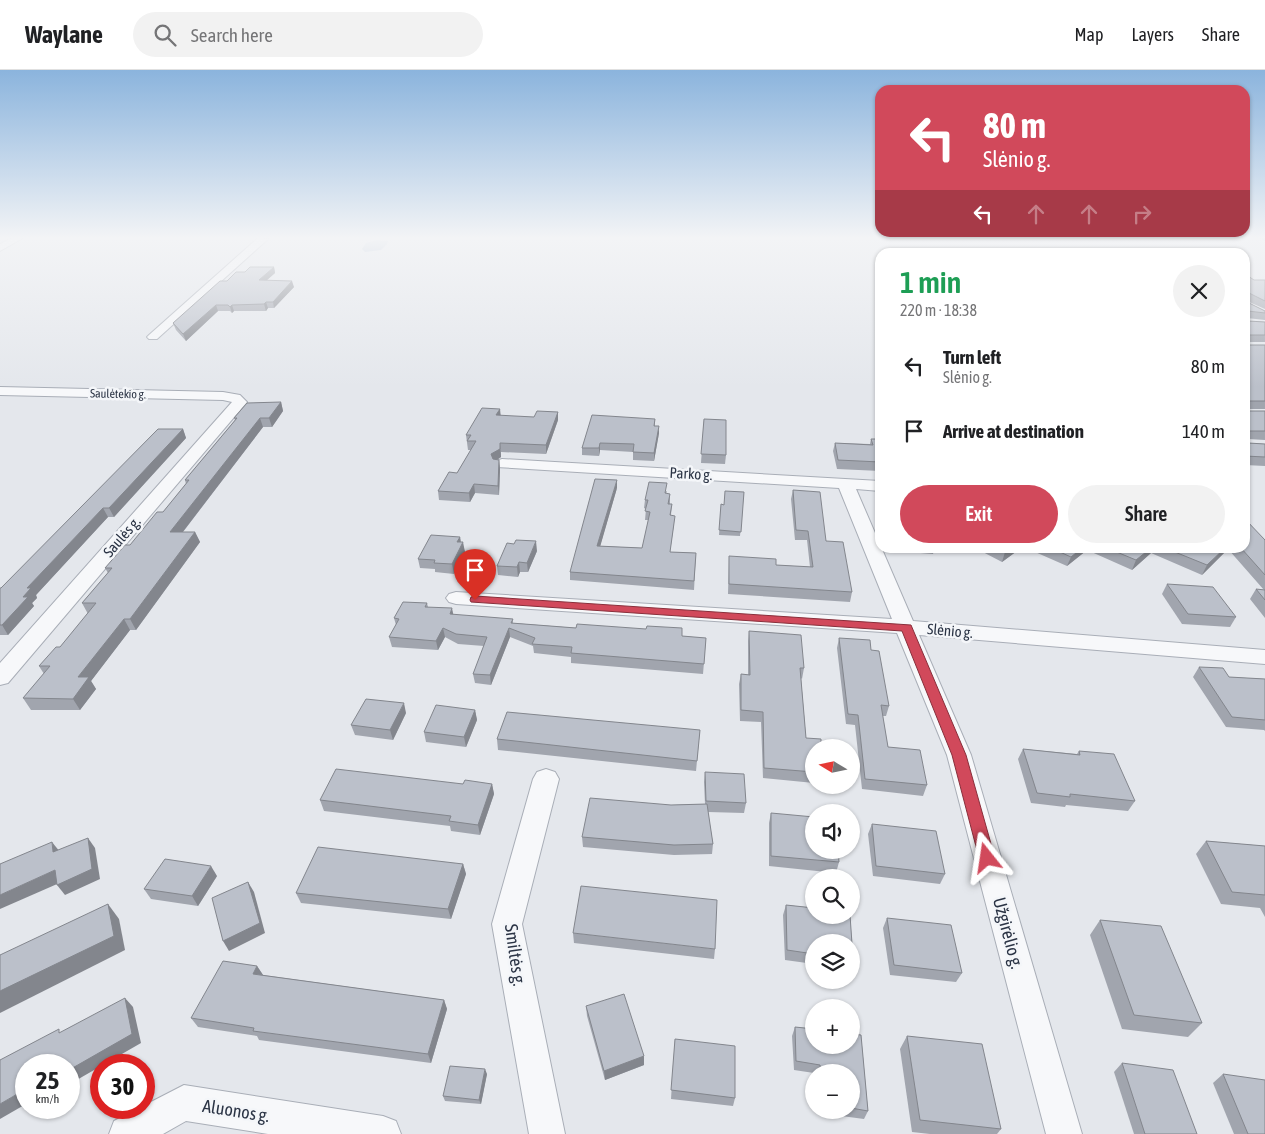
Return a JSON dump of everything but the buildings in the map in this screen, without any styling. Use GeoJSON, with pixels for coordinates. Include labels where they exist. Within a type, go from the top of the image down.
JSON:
{"type":"FeatureCollection","features":[{"type":"Feature","properties":{"kind":"street"},"geometry":{"type":"LineString","coordinates":[[153,337],[208,288]]}},
{"type":"Feature","properties":{"kind":"street","name":"Saulėtekio g."},"geometry":{"type":"LineString","coordinates":[[0,391],[223,396],[235,398]]}},
{"type":"Feature","properties":{"kind":"street","name":"Saulės g."},"geometry":{"type":"LineString","coordinates":[[0,677],[240,402],[235,398]]}},
{"type":"Feature","properties":{"kind":"street","name":"Parko g."},"geometry":{"type":"LineString","coordinates":[[502,464],[875,486]]}},
{"type":"Feature","properties":{"kind":"street","name":"Užgirėlio g."},"geometry":{"type":"LineString","coordinates":[[845,484],[959,755],[1064,1134]]}},
{"type":"Feature","properties":{"kind":"street","name":"Slėnio g."},"geometry":{"type":"LineString","coordinates":[[456,598],[907,628],[1265,657]]}},
{"type":"Feature","properties":{"kind":"street","name":"Smiltės g."},"geometry":{"type":"LineString","coordinates":[[546,779],[507,924],[547,1134]]}},
{"type":"Feature","properties":{"kind":"street","name":"Aluonos g."},"geometry":{"type":"LineString","coordinates":[[127,1134],[184,1103],[383,1134]]}},
{"type":"Feature","properties":{"kind":"route"},"geometry":{"type":"LineString","coordinates":[[475,600],[907,628],[959,755],[987,858]]}}]}
